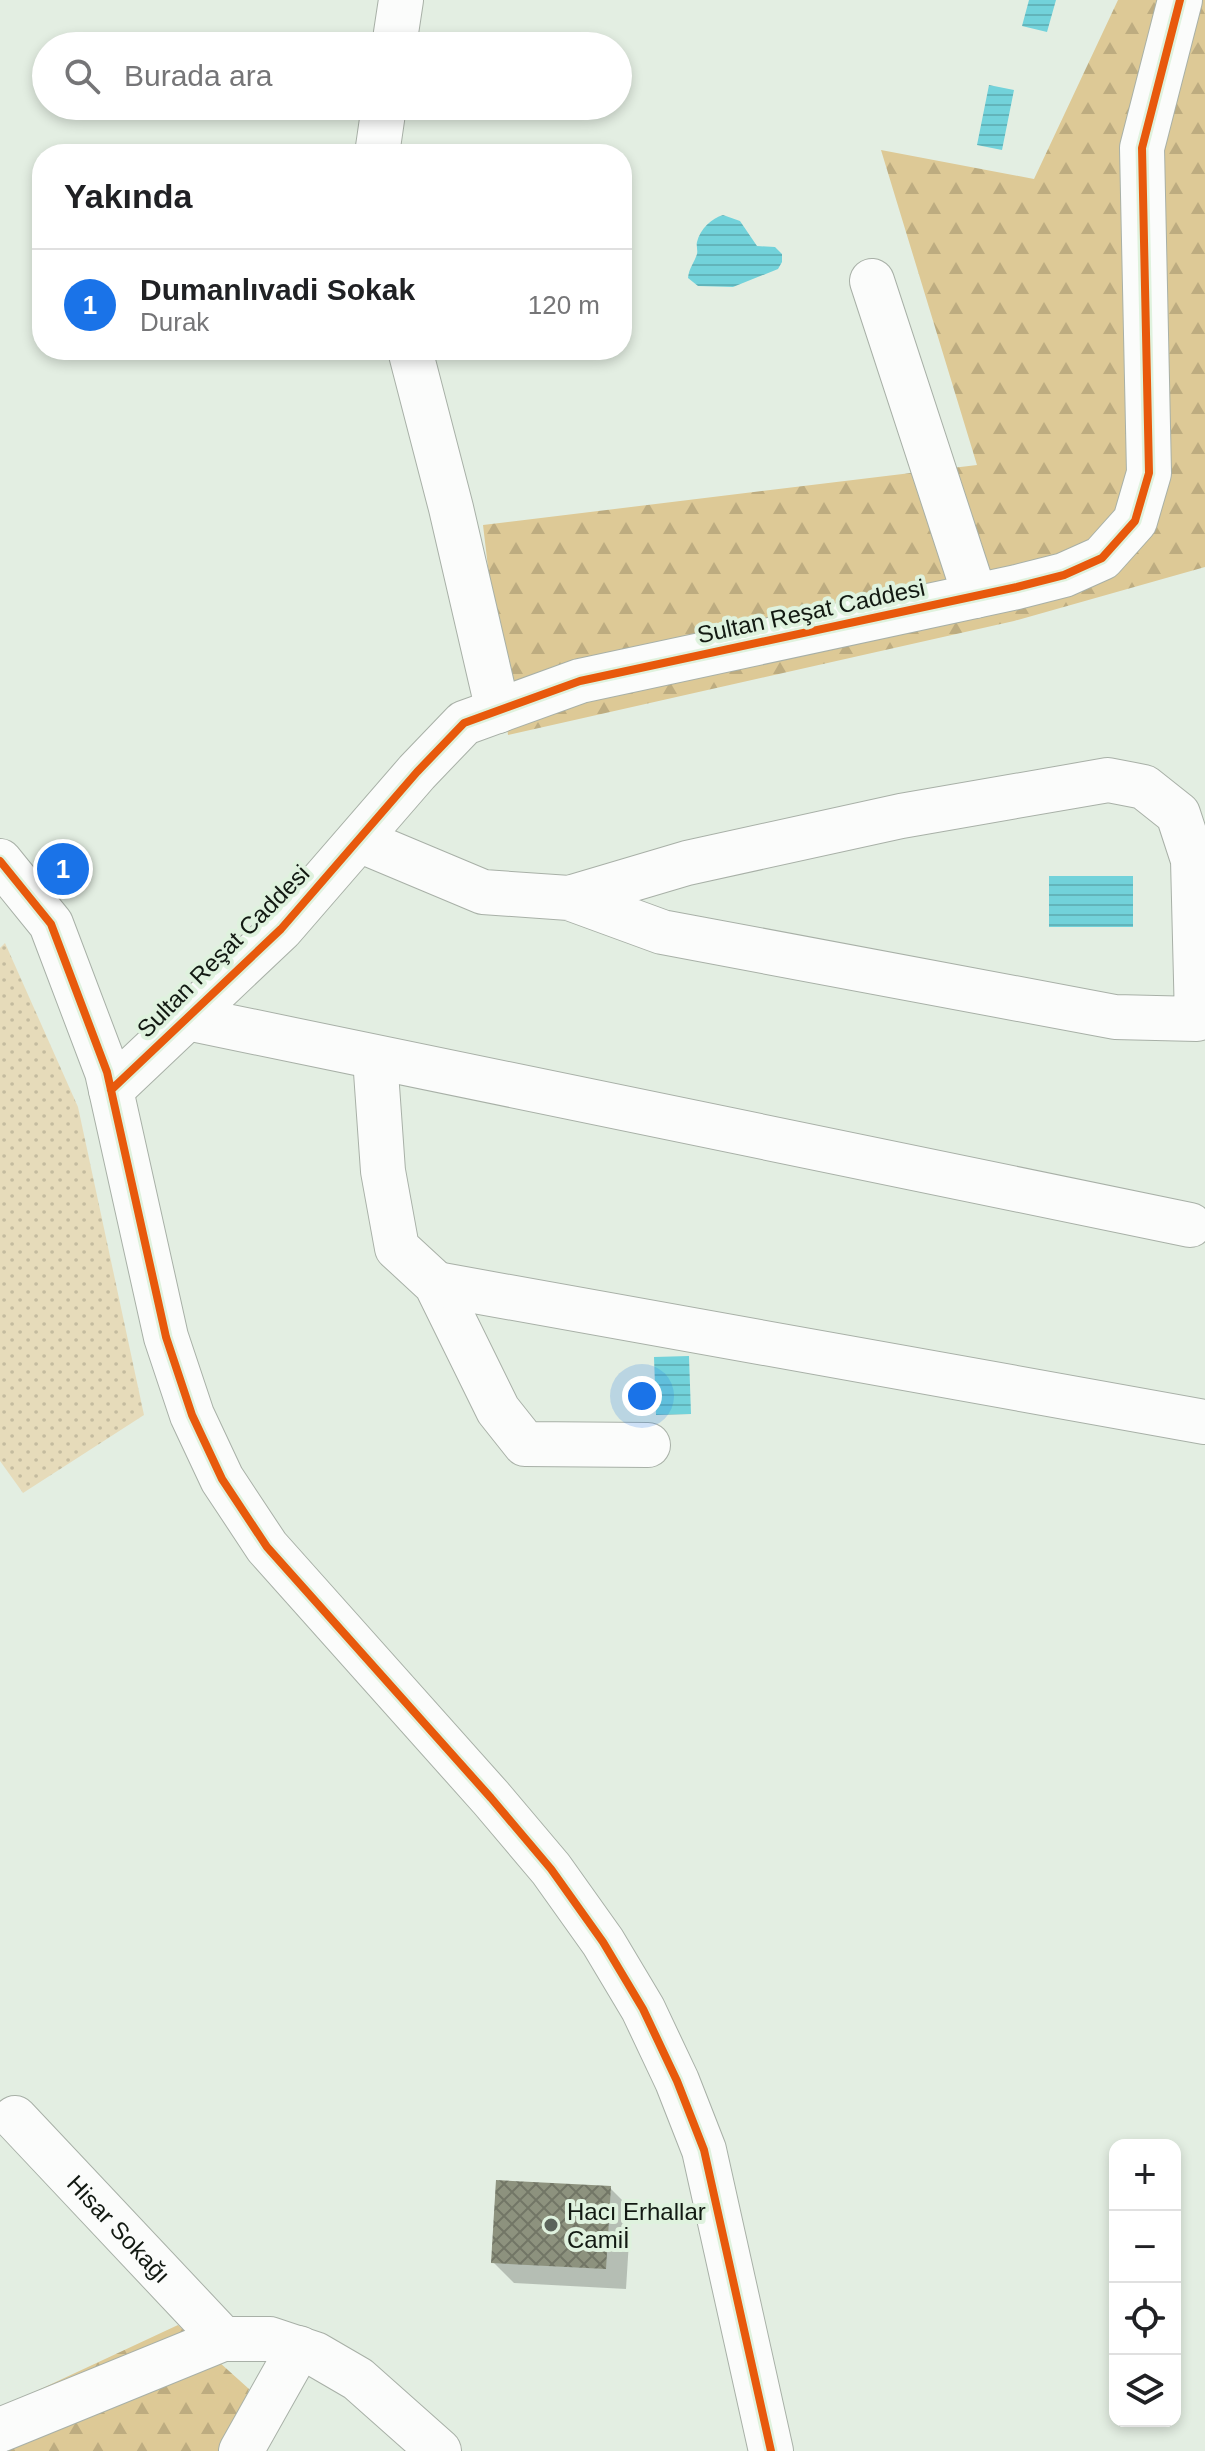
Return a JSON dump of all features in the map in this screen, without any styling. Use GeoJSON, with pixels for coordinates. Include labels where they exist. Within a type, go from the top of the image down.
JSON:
{"type":"FeatureCollection","features":[{"type":"Feature","properties":{"kind":"street"},"geometry":{"type":"LineString","coordinates":[[396,32],[401,0]]}},
{"type":"Feature","properties":{"kind":"street","name":"Sultan Reşat Caddesi"},"geometry":{"type":"LineString","coordinates":[[111,1090],[281,929],[464,723],[580,681],[975,596],[1064,575],[1102,558],[1135,521],[1149,473],[1142,148],[1180,0]]}},
{"type":"Feature","properties":{"kind":"street"},"geometry":{"type":"LineString","coordinates":[[378,144],[382,120]]}},
{"type":"Feature","properties":{"kind":"street"},"geometry":{"type":"LineString","coordinates":[[872,281],[975,596]]}},
{"type":"Feature","properties":{"kind":"street"},"geometry":{"type":"LineString","coordinates":[[413,360],[498,711]]}},
{"type":"Feature","properties":{"kind":"street"},"geometry":{"type":"LineString","coordinates":[[359,840],[483,892],[569,898],[662,932],[1115,1017],[1197,1019],[1193,860],[1178,814],[1144,787],[1108,780],[901,816],[809,836],[687,863],[569,898]]}},
{"type":"Feature","properties":{"kind":"street"},"geometry":{"type":"LineString","coordinates":[[4,876],[51,924],[107,1072],[166,1337],[192,1415],[222,1479],[267,1547],[551,1869],[603,1942],[643,2009],[677,2081],[704,2150],[771,2451]]}},
{"type":"Feature","properties":{"kind":"street"},"geometry":{"type":"LineString","coordinates":[[187,1018],[1190,1225]]}},
{"type":"Feature","properties":{"kind":"street"},"geometry":{"type":"LineString","coordinates":[[375,1058],[383,1171],[397,1248],[436,1284],[498,1410],[525,1444],[648,1445]]}},
{"type":"Feature","properties":{"kind":"street"},"geometry":{"type":"LineString","coordinates":[[436,1284],[1205,1422]]}},
{"type":"Feature","properties":{"kind":"street","name":"Hisar Sokağı"},"geometry":{"type":"LineString","coordinates":[[15,2118],[223,2339]]}},
{"type":"Feature","properties":{"kind":"street"},"geometry":{"type":"LineString","coordinates":[[0,2430],[223,2339],[270,2339],[315,2354],[358,2379],[439,2451]]}},
{"type":"Feature","properties":{"kind":"street"},"geometry":{"type":"LineString","coordinates":[[241,2451],[299,2348]]}},
{"type":"Feature","properties":{"kind":"shaded area"},"geometry":{"type":"Polygon","coordinates":[[[5,943],[78,1107],[144,1415],[23,1493],[0,1461],[0,948],[5,943]]]}},
{"type":"Feature","properties":{"kind":"green space"},"geometry":{"type":"Polygon","coordinates":[[[1118,0],[1205,0],[1205,567],[1014,621],[508,735],[483,525],[977,465],[881,150],[1034,179],[1118,0]]]}},
{"type":"Feature","properties":{"kind":"green space"},"geometry":{"type":"Polygon","coordinates":[[[178,2325],[249,2389],[231,2451],[0,2451],[0,2408],[178,2325]]]}},
{"type":"Feature","properties":{"kind":"water"},"geometry":{"type":"Polygon","coordinates":[[[1029,0],[1056,0],[1047,32],[1022,26],[1029,0]]]}},
{"type":"Feature","properties":{"kind":"water"},"geometry":{"type":"Polygon","coordinates":[[[989,85],[1014,90],[1002,150],[977,145],[989,85]]]}},
{"type":"Feature","properties":{"kind":"water"},"geometry":{"type":"Polygon","coordinates":[[[723,215],[740,221],[757,246],[775,247],[782,254],[778,269],[733,287],[698,286],[688,278],[701,233],[711,221],[723,215]]]}},
{"type":"Feature","properties":{"kind":"water"},"geometry":{"type":"Polygon","coordinates":[[[1049,876],[1133,876],[1133,927],[1049,927],[1049,876]]]}},
{"type":"Feature","properties":{"kind":"water"},"geometry":{"type":"Polygon","coordinates":[[[689,1356],[691,1414],[656,1415],[654,1357],[689,1356]]]}},
{"type":"Feature","properties":{"kind":"building","name":"Hacı Erhallar Camiİ"},"geometry":{"type":"Polygon","coordinates":[[[496,2180],[611,2186],[606,2269],[491,2263],[496,2180]]]}},
{"type":"Feature","properties":{"kind":"cycle path"},"geometry":{"type":"LineString","coordinates":[[111,1090],[281,929],[417,772],[464,723],[580,681],[1017,587],[1064,575],[1102,558],[1135,521],[1149,473],[1142,148],[1180,0]]}},
{"type":"Feature","properties":{"kind":"cycle path"},"geometry":{"type":"LineString","coordinates":[[0,861],[51,924],[107,1072],[166,1337],[192,1415],[222,1479],[267,1547],[551,1869],[603,1942],[643,2009],[677,2081],[704,2150],[771,2451]]}},
{"type":"Feature","properties":{"kind":"place","name":"Dumanlıvadi Sokak"},"geometry":{"type":"Point","coordinates":[63,869]}},
{"type":"Feature","properties":{"kind":"place","name":"Hacı Erhallar Camiİ"},"geometry":{"type":"Point","coordinates":[551,2225]}}]}
